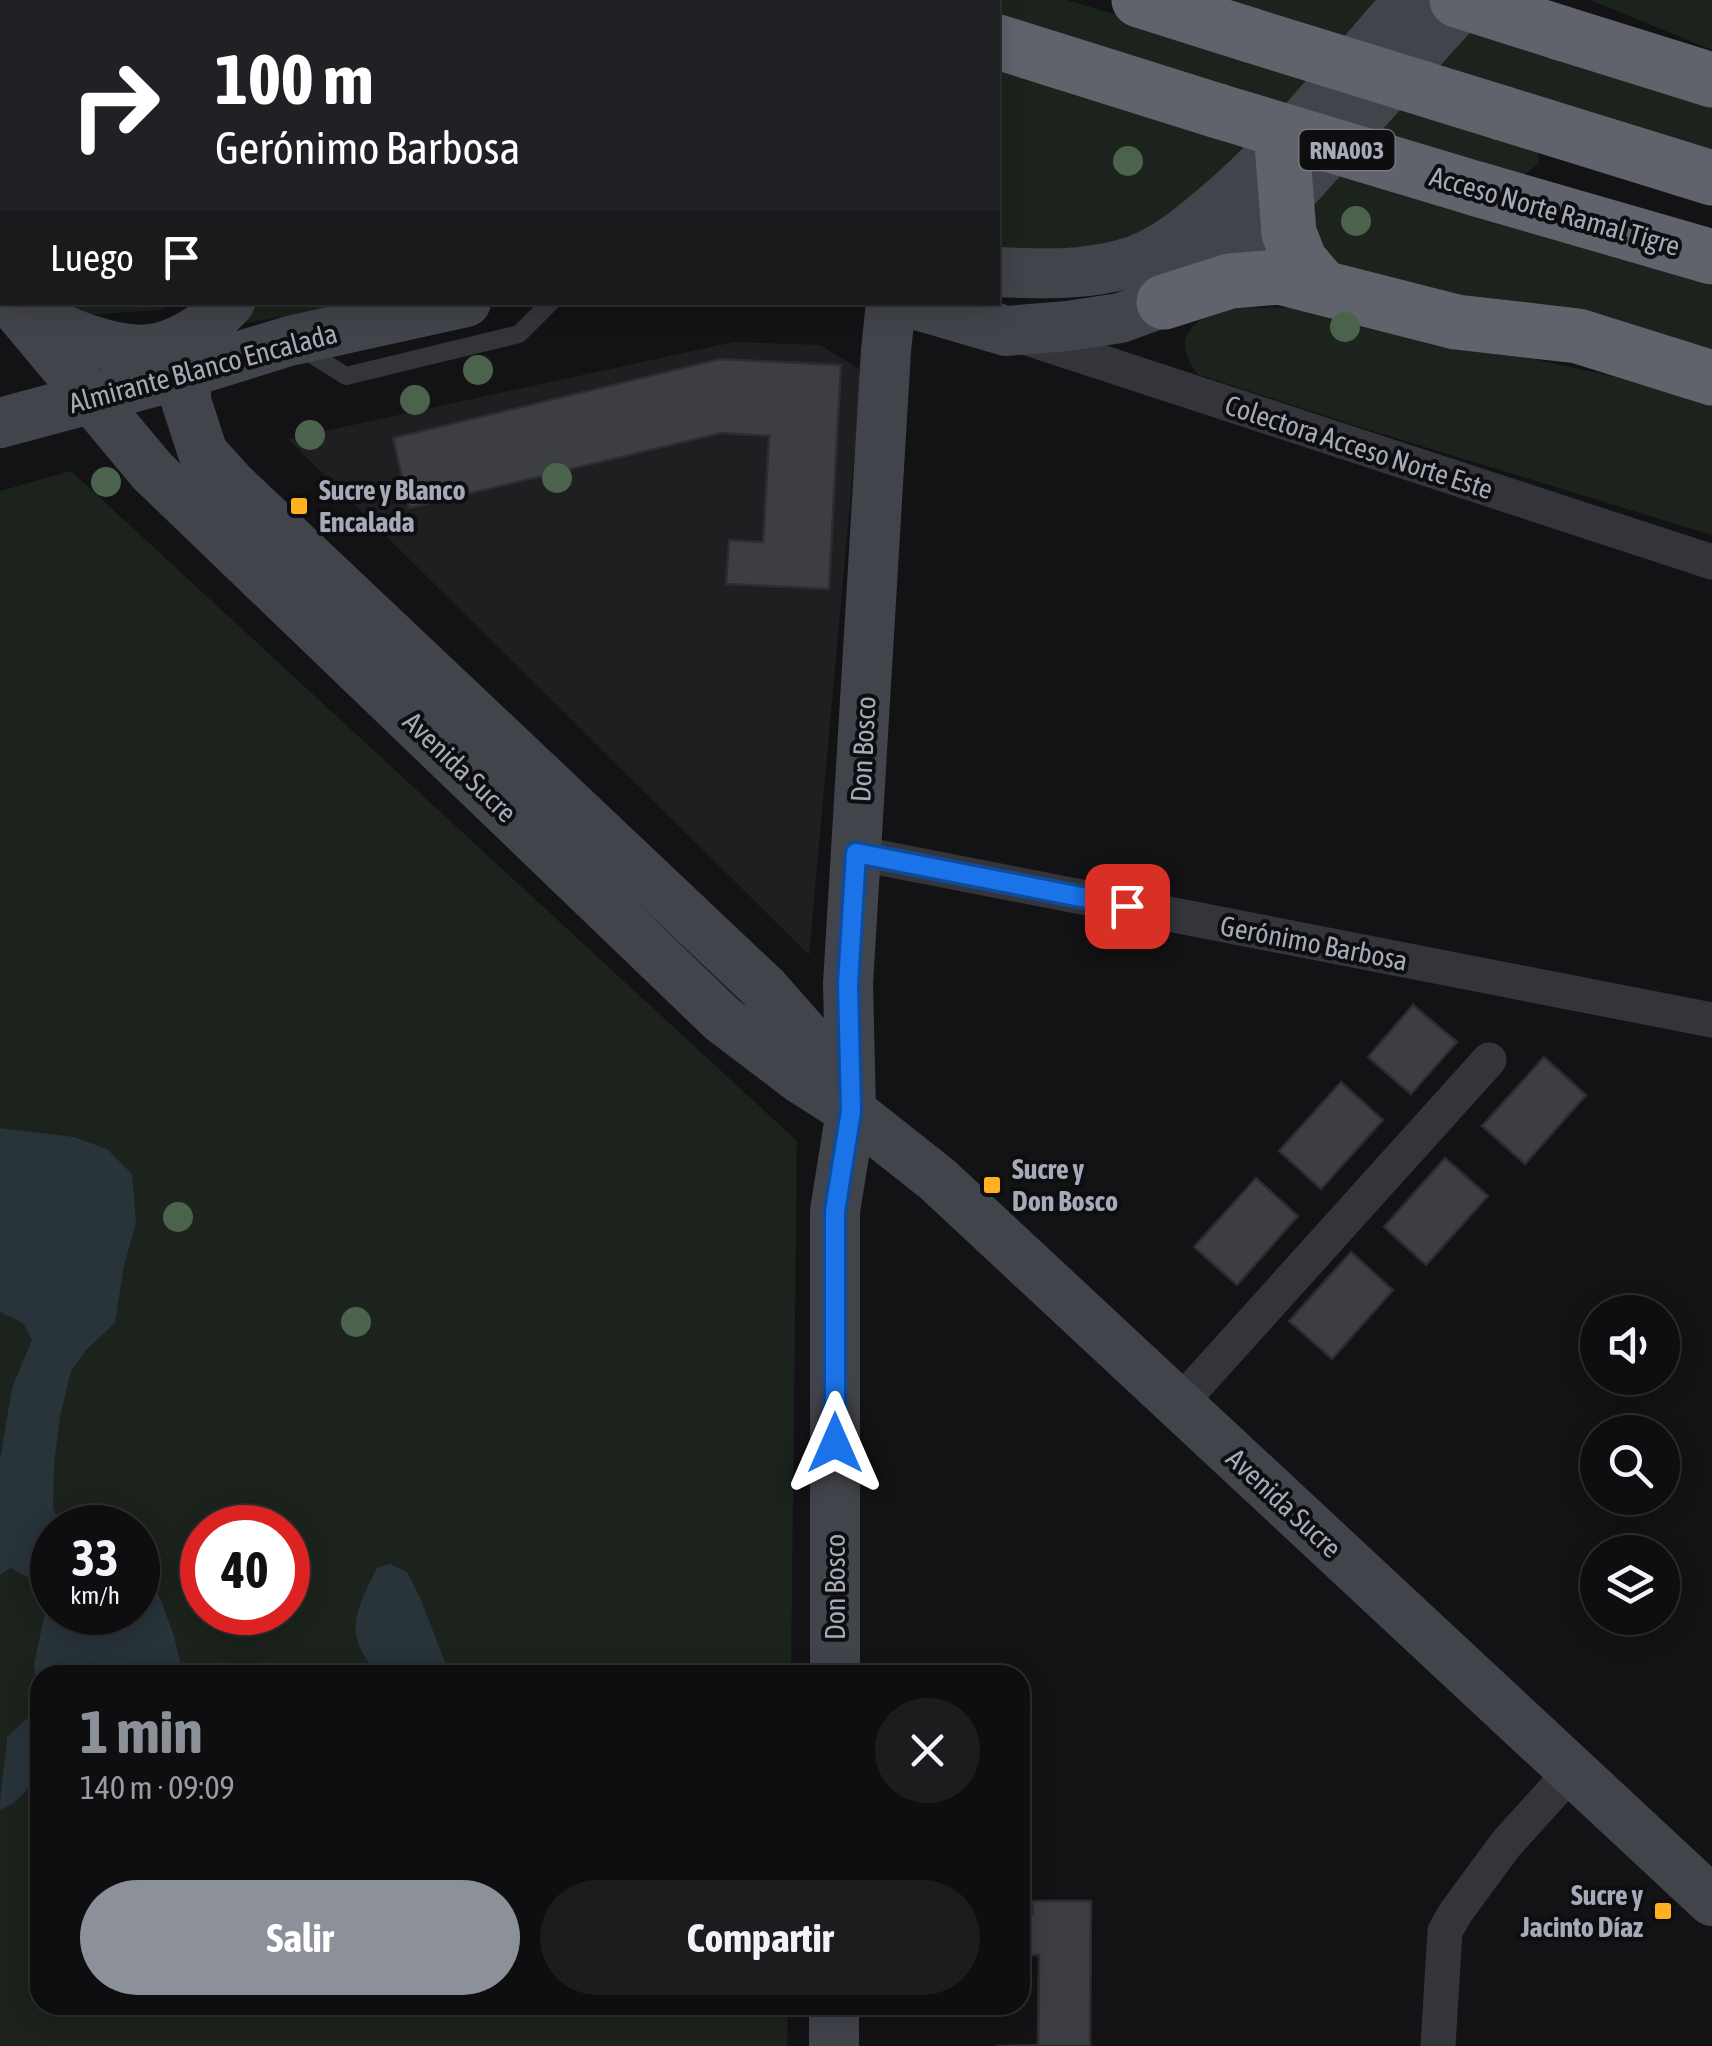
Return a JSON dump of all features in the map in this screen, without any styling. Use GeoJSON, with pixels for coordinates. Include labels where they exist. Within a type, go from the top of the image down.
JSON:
{"type":"FeatureCollection","features":[{"type":"Feature","properties":{"kind":"highway"},"geometry":{"type":"LineString","coordinates":[[1140,0],[1712,178]]}},
{"type":"Feature","properties":{"kind":"highway"},"geometry":{"type":"LineString","coordinates":[[1457,0],[1712,80]]}},
{"type":"Feature","properties":{"kind":"highway","name":"Acceso Norte Ramal Tigre"},"geometry":{"type":"LineString","coordinates":[[1000,43],[1476,189],[1712,256]]}},
{"type":"Feature","properties":{"kind":"highway"},"geometry":{"type":"LineString","coordinates":[[1282,144],[1289,233],[1300,261],[1322,287]]}},
{"type":"Feature","properties":{"kind":"highway"},"geometry":{"type":"LineString","coordinates":[[1164,302],[1230,281],[1280,277],[1456,322],[1578,336],[1712,378]]}},
{"type":"Feature","properties":{"kind":"main road"},"geometry":{"type":"LineString","coordinates":[[1000,272],[1093,271],[1136,260],[1180,237],[1244,184],[1408,0]]}},
{"type":"Feature","properties":{"kind":"main road"},"geometry":{"type":"LineString","coordinates":[[917,305],[1006,331],[1120,318],[1164,302],[1254,234],[1466,0]]}},
{"type":"Feature","properties":{"kind":"main road","name":"Avenida Sucre"},"geometry":{"type":"LineString","coordinates":[[15,305],[152,471],[722,1019],[851,1111],[937,1179],[1712,1901]]}},
{"type":"Feature","properties":{"kind":"main road"},"geometry":{"type":"LineString","coordinates":[[18,305],[77,336],[106,344],[191,341]]}},
{"type":"Feature","properties":{"kind":"main road","name":"Almirante Blanco Encalada"},"geometry":{"type":"LineString","coordinates":[[0,423],[91,398],[191,341],[290,341],[452,305]]}},
{"type":"Feature","properties":{"kind":"main road","name":"Don Bosco"},"geometry":{"type":"LineString","coordinates":[[834,1665],[835,1211],[851,1111],[848,984],[891,305]]}},
{"type":"Feature","properties":{"kind":"main road","name":"Avenida Sucre"},"geometry":{"type":"LineString","coordinates":[[191,341],[186,401],[203,453],[232,485],[765,989],[822,1055],[851,1111]]}},
{"type":"Feature","properties":{"kind":"main road"},"geometry":{"type":"LineString","coordinates":[[834,2015],[834,2046]]}},
{"type":"Feature","properties":{"kind":"street","name":"Colectora Acceso Norte Este"},"geometry":{"type":"LineString","coordinates":[[1006,331],[1712,562]]}},
{"type":"Feature","properties":{"kind":"street","name":"Gerónimo Barbosa"},"geometry":{"type":"LineString","coordinates":[[856,853],[1712,1020]]}},
{"type":"Feature","properties":{"kind":"street"},"geometry":{"type":"LineString","coordinates":[[1179,1404],[1488,1060]]}},
{"type":"Feature","properties":{"kind":"street"},"geometry":{"type":"LineString","coordinates":[[1438,2046],[1445,1931],[1506,1844],[1572,1772]]}},
{"type":"Feature","properties":{"kind":"lane"},"geometry":{"type":"LineString","coordinates":[[290,341],[346,376],[518,334],[548,305]]}},
{"type":"Feature","properties":{"kind":"shaded area"},"geometry":{"type":"Polygon","coordinates":[[[1000,0],[1067,0],[1527,139],[1539,149],[1538,164],[1525,174],[1508,175],[1000,16],[1000,0]]]}},
{"type":"Feature","properties":{"kind":"shaded area"},"geometry":{"type":"Polygon","coordinates":[[[1221,0],[1393,0],[1360,41],[1221,0]]]}},
{"type":"Feature","properties":{"kind":"shaded area"},"geometry":{"type":"Polygon","coordinates":[[[1500,0],[1712,91],[1712,151],[1437,64],[1500,0]]]}},
{"type":"Feature","properties":{"kind":"shaded area"},"geometry":{"type":"Polygon","coordinates":[[[1590,0],[1712,0],[1712,50],[1590,0]]]}},
{"type":"Feature","properties":{"kind":"shaded area"},"geometry":{"type":"Polygon","coordinates":[[[1000,65],[1265,146],[1167,232],[1000,266],[1000,65]]]}},
{"type":"Feature","properties":{"kind":"shaded area"},"geometry":{"type":"Polygon","coordinates":[[[1334,168],[1549,229],[1712,286],[1712,366],[1348,288],[1297,209],[1334,168]]]}},
{"type":"Feature","properties":{"kind":"shaded area"},"geometry":{"type":"Polygon","coordinates":[[[61,305],[170,305],[161,310],[84,315],[61,305]]]}},
{"type":"Feature","properties":{"kind":"shaded area"},"geometry":{"type":"Polygon","coordinates":[[[251,305],[341,305],[236,325],[251,305]]]}},
{"type":"Feature","properties":{"kind":"shaded area"},"geometry":{"type":"Polygon","coordinates":[[[1222,307],[1300,308],[1441,347],[1534,359],[1658,386],[1712,403],[1712,535],[1197,374],[1185,341],[1193,326],[1222,307]]]}},
{"type":"Feature","properties":{"kind":"shaded area"},"geometry":{"type":"Polygon","coordinates":[[[734,342],[821,345],[862,371],[809,955],[288,439],[734,342]]]}},
{"type":"Feature","properties":{"kind":"shaded area"},"geometry":{"type":"Polygon","coordinates":[[[71,471],[797,1141],[791,1665],[30,1665],[30,2015],[788,2015],[787,2046],[0,2046],[0,491],[71,471]]]}},
{"type":"Feature","properties":{"kind":"shaded area"},"geometry":{"type":"Polygon","coordinates":[[[0,1128],[74,1137],[107,1149],[132,1174],[136,1223],[115,1323],[86,1350],[71,1371],[60,1416],[53,1505],[30,1505],[30,1578],[11,1568],[0,1575],[0,1460],[12,1388],[32,1340],[23,1323],[0,1312],[0,1128]]]}},
{"type":"Feature","properties":{"kind":"shaded area"},"geometry":{"type":"Polygon","coordinates":[[[390,1564],[407,1572],[446,1665],[371,1665],[367,1660],[356,1634],[356,1622],[377,1568],[390,1564]]]}},
{"type":"Feature","properties":{"kind":"shaded area"},"geometry":{"type":"Polygon","coordinates":[[[160,1599],[180,1661],[179,1665],[34,1665],[40,1635],[160,1635],[160,1599]]]}},
{"type":"Feature","properties":{"kind":"shaded area"},"geometry":{"type":"Polygon","coordinates":[[[30,1716],[30,1786],[0,1810],[7,1737],[30,1716]]]}},
{"type":"Feature","properties":{"kind":"building"},"geometry":{"type":"Polygon","coordinates":[[[720,359],[841,365],[829,589],[726,584],[729,540],[763,542],[769,436],[721,433],[409,508],[393,438],[720,359]]]}},
{"type":"Feature","properties":{"kind":"building"},"geometry":{"type":"Polygon","coordinates":[[[1413,1005],[1457,1042],[1411,1094],[1368,1057],[1413,1005]]]}},
{"type":"Feature","properties":{"kind":"building"},"geometry":{"type":"Polygon","coordinates":[[[1544,1057],[1586,1095],[1525,1164],[1482,1126],[1544,1057]]]}},
{"type":"Feature","properties":{"kind":"building"},"geometry":{"type":"Polygon","coordinates":[[[1341,1082],[1383,1120],[1321,1189],[1279,1151],[1341,1082]]]}},
{"type":"Feature","properties":{"kind":"building"},"geometry":{"type":"Polygon","coordinates":[[[1445,1158],[1488,1196],[1426,1265],[1384,1227],[1445,1158]]]}},
{"type":"Feature","properties":{"kind":"building"},"geometry":{"type":"Polygon","coordinates":[[[1256,1178],[1298,1216],[1237,1285],[1194,1247],[1256,1178]]]}},
{"type":"Feature","properties":{"kind":"building"},"geometry":{"type":"Polygon","coordinates":[[[1351,1252],[1393,1290],[1332,1359],[1289,1321],[1351,1252]]]}},
{"type":"Feature","properties":{"kind":"building"},"geometry":{"type":"Polygon","coordinates":[[[1032,1901],[1091,1901],[1090,2046],[996,2046],[1038,2045],[1039,1955],[1030,1955],[1032,1901]]]}},
{"type":"Feature","properties":{"kind":"place","name":"Sucre y Blanco Encalada"},"geometry":{"type":"Point","coordinates":[299,506]}},
{"type":"Feature","properties":{"kind":"place","name":"Sucre y Don Bosco"},"geometry":{"type":"Point","coordinates":[992,1185]}},
{"type":"Feature","properties":{"kind":"place","name":"Sucre y Jacinto Díaz"},"geometry":{"type":"Point","coordinates":[1663,1911]}},
{"type":"Feature","properties":{"kind":"route"},"geometry":{"type":"LineString","coordinates":[[835,1443],[835,1211],[851,1111],[848,984],[856,853],[1127,906]]}}]}
